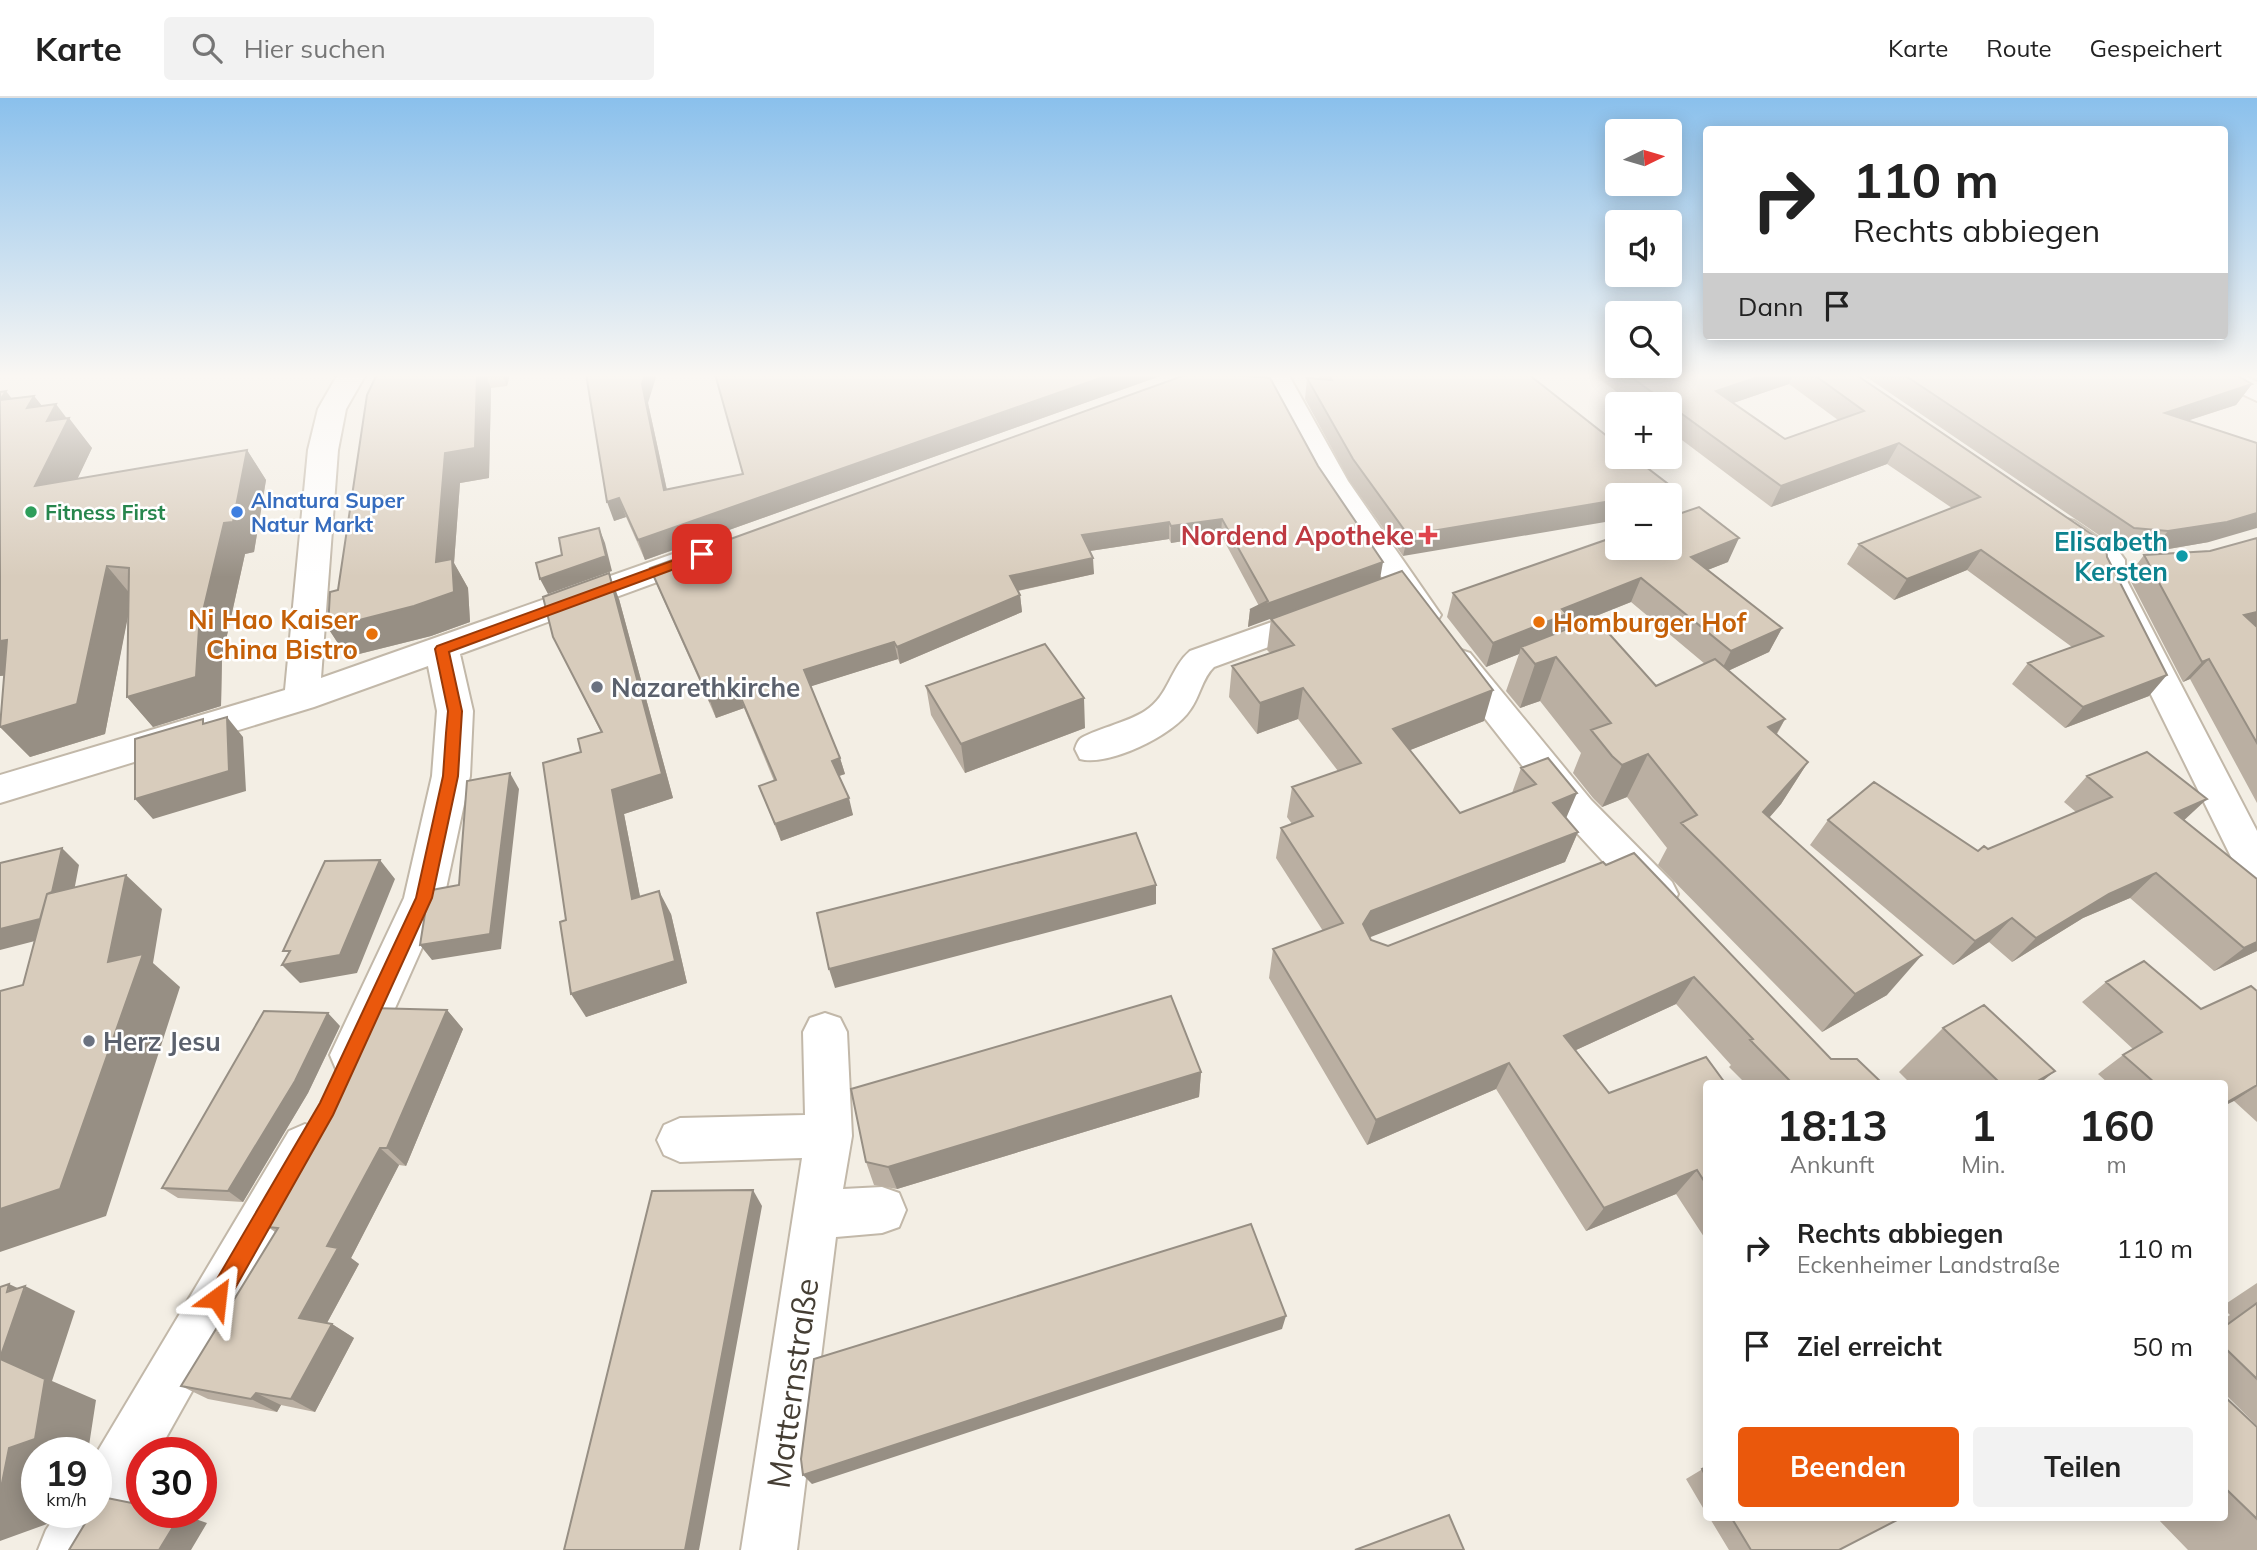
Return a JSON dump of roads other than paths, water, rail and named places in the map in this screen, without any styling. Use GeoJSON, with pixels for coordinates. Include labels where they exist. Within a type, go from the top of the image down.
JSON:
{"type":"FeatureCollection","features":[{"type":"Feature","properties":{"kind":"street"},"geometry":{"type":"LineString","coordinates":[[302,698],[325,442]]}},
{"type":"Feature","properties":{"kind":"street"},"geometry":{"type":"LineString","coordinates":[[1311,442],[1391,589],[1441,639],[1491,681],[1578,810],[1681,920]]}},
{"type":"Feature","properties":{"kind":"street"},"geometry":{"type":"LineString","coordinates":[[2042,513],[2123,561],[2109,577],[2257,869]]}},
{"type":"Feature","properties":{"kind":"street"},"geometry":{"type":"LineString","coordinates":[[0,789],[302,698],[729,545]]}},
{"type":"Feature","properties":{"kind":"street"},"geometry":{"type":"LineString","coordinates":[[1093,749],[1148,726],[1169,713],[1180,698],[1194,665],[1202,659],[1341,608]]}},
{"type":"Feature","properties":{"kind":"street"},"geometry":{"type":"LineString","coordinates":[[112,1479],[329,1103],[424,898],[452,763],[455,711],[442,649]]}},
{"type":"Feature","properties":{"kind":"street"},"geometry":{"type":"LineString","coordinates":[[1585,874],[1624,858]]}},
{"type":"Feature","properties":{"kind":"street","name":"Matternstraße"},"geometry":{"type":"LineString","coordinates":[[769,1550],[815,1215],[829,1136],[825,1032]]}},
{"type":"Feature","properties":{"kind":"street"},"geometry":{"type":"LineString","coordinates":[[680,1140],[829,1136]]}},
{"type":"Feature","properties":{"kind":"street"},"geometry":{"type":"LineString","coordinates":[[815,1215],[882,1210]]}},
{"type":"Feature","properties":{"kind":"street"},"geometry":{"type":"LineString","coordinates":[[66,1550],[80,1528]]}},
{"type":"Feature","properties":{"kind":"place","name":"Fitness First"},"geometry":{"type":"Point","coordinates":[31,512]}},
{"type":"Feature","properties":{"kind":"place","name":"Alnatura Super Natur Markt"},"geometry":{"type":"Point","coordinates":[237,512]}},
{"type":"Feature","properties":{"kind":"place","name":"Nordend Apotheke"},"geometry":{"type":"Point","coordinates":[1428,535]}},
{"type":"Feature","properties":{"kind":"place","name":"Elisabeth Kersten"},"geometry":{"type":"Point","coordinates":[2182,556]}},
{"type":"Feature","properties":{"kind":"place","name":"Homburger Hof"},"geometry":{"type":"Point","coordinates":[1539,622]}},
{"type":"Feature","properties":{"kind":"place","name":"Ni Hao Kaiser China Bistro"},"geometry":{"type":"Point","coordinates":[372,634]}},
{"type":"Feature","properties":{"kind":"place","name":"Nazarethkirche"},"geometry":{"type":"Point","coordinates":[597,687]}},
{"type":"Feature","properties":{"kind":"place","name":"Herz Jesu"},"geometry":{"type":"Point","coordinates":[89,1041]}}]}
